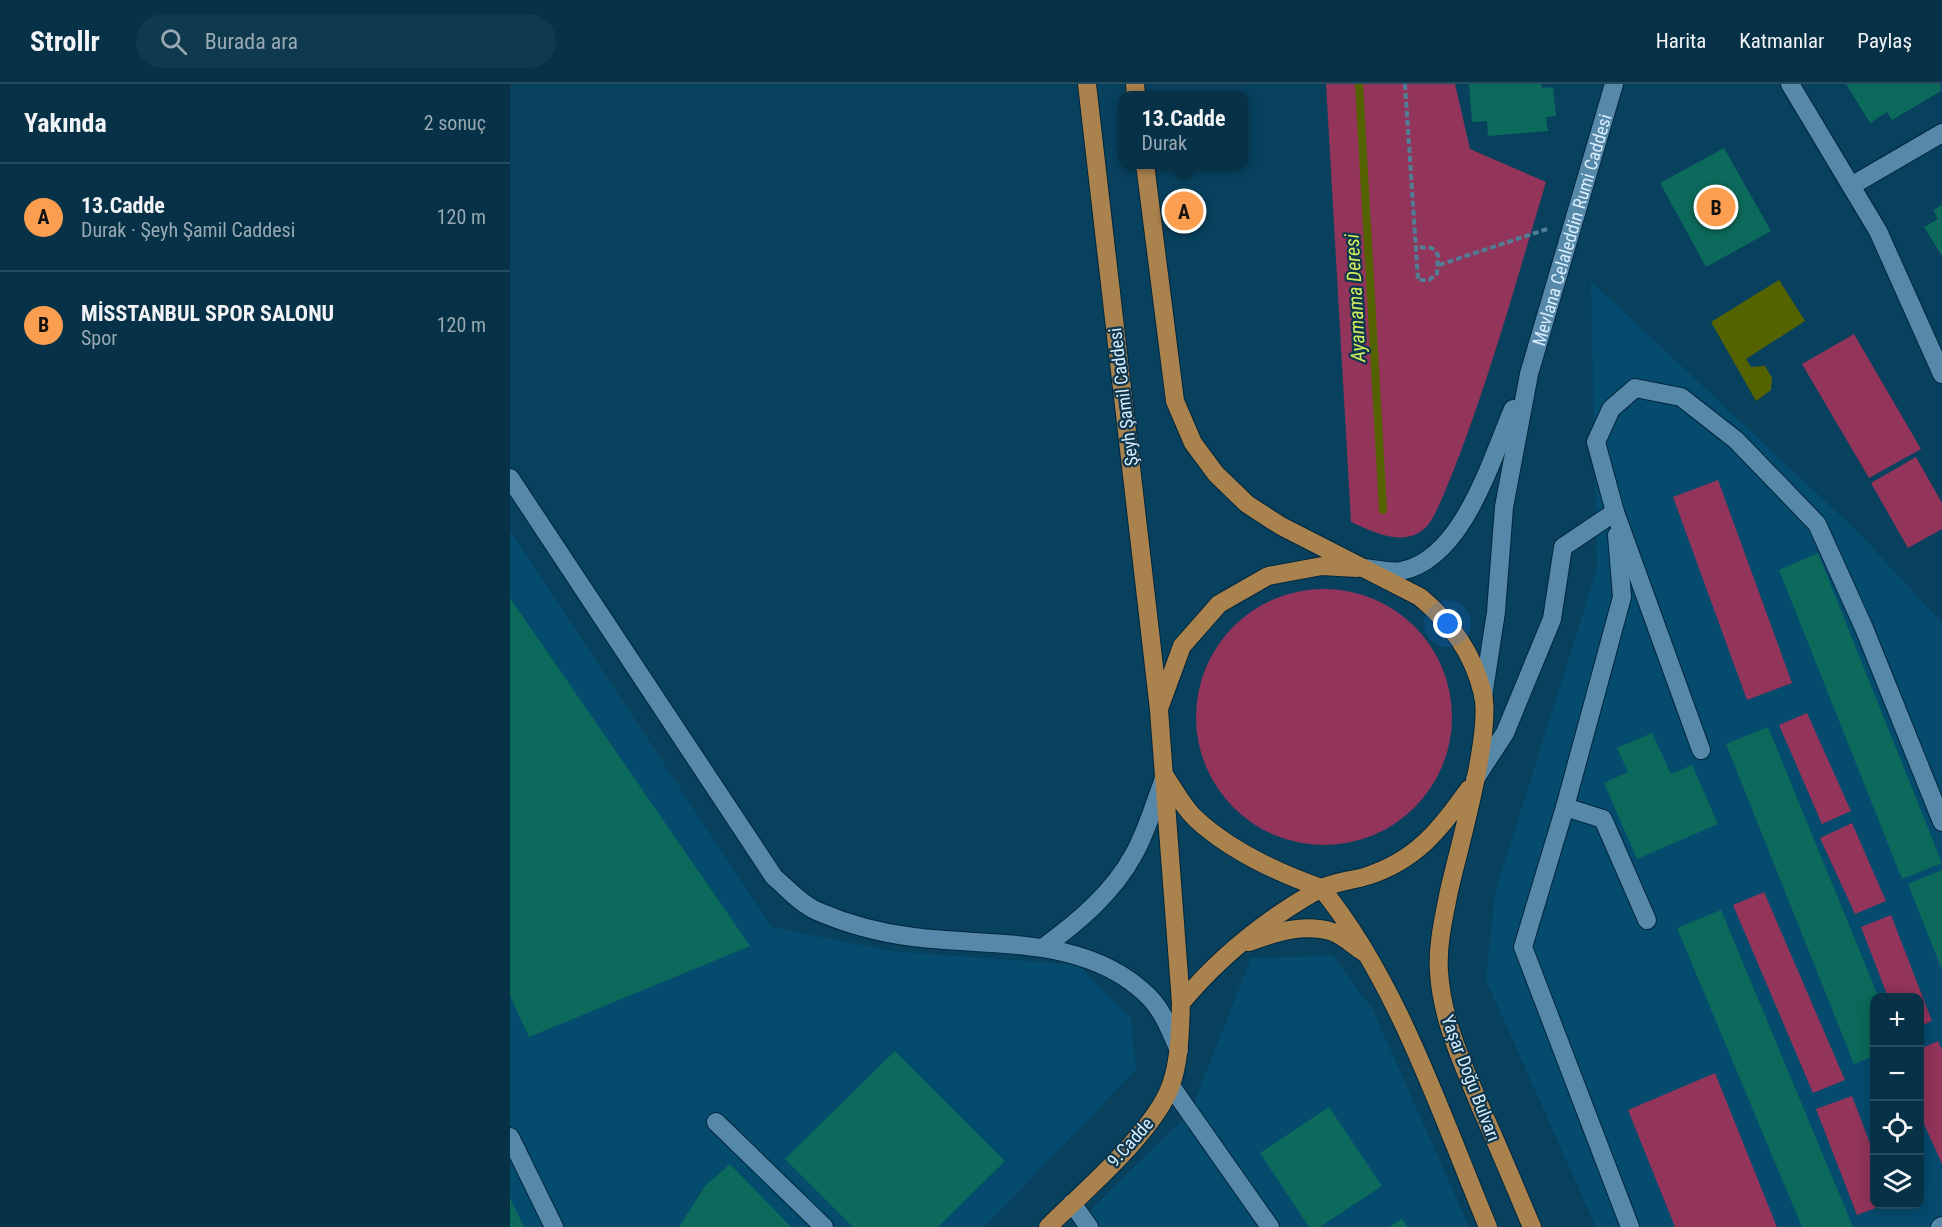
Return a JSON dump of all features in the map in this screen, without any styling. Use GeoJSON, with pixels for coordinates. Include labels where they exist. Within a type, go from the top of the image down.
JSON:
{"type":"FeatureCollection","features":[{"type":"Feature","properties":{"kind":"main road","name":"Şeyh Şamil Caddesi"},"geometry":{"type":"LineString","coordinates":[[1087,84],[1165,776]]}},
{"type":"Feature","properties":{"kind":"main road"},"geometry":{"type":"LineString","coordinates":[[1146,169],[1175,401],[1193,443],[1216,474],[1247,504],[1281,526],[1362,568]]}},
{"type":"Feature","properties":{"kind":"main road"},"geometry":{"type":"LineString","coordinates":[[1159,710],[1182,646],[1219,604],[1268,576],[1322,566],[1362,568]]}},
{"type":"Feature","properties":{"kind":"main road","name":"Yaşar Doğu Bulvarı"},"geometry":{"type":"LineString","coordinates":[[1362,568],[1420,597],[1439,613],[1470,655],[1483,697],[1482,740],[1442,926],[1439,970],[1444,1008],[1453,1041],[1532,1227]]}},
{"type":"Feature","properties":{"kind":"main road"},"geometry":{"type":"LineString","coordinates":[[1165,776],[1194,817],[1244,853],[1278,873],[1321,888],[1345,917],[1394,1004],[1488,1227]]}},
{"type":"Feature","properties":{"kind":"main road","name":"9.Cadde"},"geometry":{"type":"LineString","coordinates":[[1048,1227],[1148,1125],[1171,1086],[1179,1050],[1181,1003],[1165,776]]}},
{"type":"Feature","properties":{"kind":"main road"},"geometry":{"type":"LineString","coordinates":[[1181,1003],[1206,972],[1263,924],[1321,888],[1368,876],[1409,857],[1431,839],[1473,783]]}},
{"type":"Feature","properties":{"kind":"main road"},"geometry":{"type":"LineString","coordinates":[[1233,948],[1282,930],[1309,928],[1334,932],[1368,955]]}},
{"type":"Feature","properties":{"kind":"street","name":"Mevlana Celaleddin Rumi Caddesi"},"geometry":{"type":"LineString","coordinates":[[1529,374],[1614,84]]}},
{"type":"Feature","properties":{"kind":"street"},"geometry":{"type":"LineString","coordinates":[[1790,84],[1878,231],[1942,374]]}},
{"type":"Feature","properties":{"kind":"street"},"geometry":{"type":"LineString","coordinates":[[1851,186],[1942,133]]}},
{"type":"Feature","properties":{"kind":"street"},"geometry":{"type":"LineString","coordinates":[[1362,568],[1400,571],[1420,564],[1442,549],[1462,525],[1529,374]]}},
{"type":"Feature","properties":{"kind":"street"},"geometry":{"type":"LineString","coordinates":[[1483,697],[1496,612],[1504,507],[1529,374]]}},
{"type":"Feature","properties":{"kind":"street"},"geometry":{"type":"LineString","coordinates":[[1701,750],[1615,512],[1596,442],[1611,409],[1635,388],[1680,397],[1736,440],[1817,524],[1864,628],[1942,822]]}},
{"type":"Feature","properties":{"kind":"street"},"geometry":{"type":"LineString","coordinates":[[510,478],[774,877],[814,910],[857,926],[913,937],[1044,947],[1100,965],[1126,978],[1148,996],[1164,1017],[1179,1050]]}},
{"type":"Feature","properties":{"kind":"street"},"geometry":{"type":"LineString","coordinates":[[1473,783],[1505,733],[1552,619],[1563,547],[1615,512]]}},
{"type":"Feature","properties":{"kind":"street"},"geometry":{"type":"LineString","coordinates":[[1615,512],[1622,597],[1565,807],[1523,947],[1630,1227]]}},
{"type":"Feature","properties":{"kind":"street"},"geometry":{"type":"LineString","coordinates":[[1044,947],[1080,920],[1106,892],[1134,855],[1165,776]]}},
{"type":"Feature","properties":{"kind":"street"},"geometry":{"type":"LineString","coordinates":[[1565,807],[1603,819],[1647,920]]}},
{"type":"Feature","properties":{"kind":"street"},"geometry":{"type":"LineString","coordinates":[[1171,1086],[1270,1227]]}},
{"type":"Feature","properties":{"kind":"street"},"geometry":{"type":"LineString","coordinates":[[716,1122],[824,1227]]}},
{"type":"Feature","properties":{"kind":"street"},"geometry":{"type":"LineString","coordinates":[[510,1137],[554,1227]]}},
{"type":"Feature","properties":{"kind":"street"},"geometry":{"type":"LineString","coordinates":[[1072,1203],[1089,1227]]}},
{"type":"Feature","properties":{"kind":"path"},"geometry":{"type":"LineString","coordinates":[[1405,84],[1415,247],[1418,280],[1429,280],[1437,274],[1438,255],[1432,248],[1415,247]]}},
{"type":"Feature","properties":{"kind":"path"},"geometry":{"type":"LineString","coordinates":[[1439,265],[1575,220]]}},
{"type":"Feature","properties":{"kind":"shaded area"},"geometry":{"type":"Polygon","coordinates":[[[1326,84],[1455,84],[1470,149],[1546,182],[1495,351],[1446,490],[1427,526],[1419,533],[1409,536],[1379,534],[1351,522],[1326,84]]]}},
{"type":"Feature","properties":{"kind":"shaded area"},"geometry":{"type":"Polygon","coordinates":[[[1779,280],[1805,321],[1746,359],[1751,367],[1765,366],[1772,378],[1771,390],[1756,401],[1711,322],[1779,280]]]}},
{"type":"Feature","properties":{"kind":"shaded area"},"geometry":{"type":"Polygon","coordinates":[[[1591,281],[1861,535],[1942,623],[1942,1227],[1596,1227],[1486,980],[1495,893],[1597,569],[1591,281]]]}},
{"type":"Feature","properties":{"kind":"shaded area"},"geometry":{"type":"Polygon","coordinates":[[[1854,334],[1921,449],[1869,478],[1802,364],[1854,334]]]}},
{"type":"Feature","properties":{"kind":"shaded area"},"geometry":{"type":"Polygon","coordinates":[[[1916,457],[1942,503],[1942,529],[1908,548],[1871,483],[1916,457]]]}},
{"type":"Feature","properties":{"kind":"shaded area"},"geometry":{"type":"Polygon","coordinates":[[[1718,480],[1792,683],[1747,700],[1673,497],[1718,480]]]}},
{"type":"Feature","properties":{"kind":"shaded area"},"geometry":{"type":"Polygon","coordinates":[[[510,531],[772,927],[891,951],[1078,965],[1131,1018],[1136,1070],[984,1227],[510,1227],[510,531]]]}},
{"type":"Feature","properties":{"kind":"shaded area"},"geometry":{"type":"Polygon","coordinates":[[[1311,589],[1337,589],[1373,598],[1395,610],[1415,626],[1431,646],[1443,668],[1450,692],[1452,717],[1450,742],[1443,766],[1431,788],[1415,808],[1395,824],[1373,836],[1337,845],[1311,845],[1275,836],[1253,824],[1233,808],[1217,788],[1205,766],[1196,730],[1196,704],[1205,668],[1217,646],[1233,626],[1253,610],[1275,598],[1311,589]]]}},
{"type":"Feature","properties":{"kind":"shaded area"},"geometry":{"type":"Polygon","coordinates":[[[1807,713],[1851,811],[1822,824],[1779,725],[1807,713]]]}},
{"type":"Feature","properties":{"kind":"shaded area"},"geometry":{"type":"Polygon","coordinates":[[[1852,823],[1886,901],[1855,914],[1820,838],[1852,823]]]}},
{"type":"Feature","properties":{"kind":"shaded area"},"geometry":{"type":"Polygon","coordinates":[[[1764,892],[1845,1080],[1813,1093],[1733,905],[1764,892]]]}},
{"type":"Feature","properties":{"kind":"shaded area"},"geometry":{"type":"Polygon","coordinates":[[[1891,915],[1921,993],[1886,993],[1861,927],[1891,915]]]}},
{"type":"Feature","properties":{"kind":"shaded area"},"geometry":{"type":"Polygon","coordinates":[[[1333,956],[1373,1010],[1469,1227],[1074,1227],[1191,1111],[1251,958],[1333,956]]]}},
{"type":"Feature","properties":{"kind":"shaded area"},"geometry":{"type":"Polygon","coordinates":[[[1924,1000],[1932,1021],[1924,1024],[1924,1000]]]}},
{"type":"Feature","properties":{"kind":"shaded area"},"geometry":{"type":"Polygon","coordinates":[[[1938,1041],[1942,1050],[1942,1164],[1924,1124],[1924,1047],[1938,1041]]]}},
{"type":"Feature","properties":{"kind":"shaded area"},"geometry":{"type":"Polygon","coordinates":[[[1715,1073],[1777,1227],[1675,1227],[1628,1110],[1715,1073]]]}},
{"type":"Feature","properties":{"kind":"shaded area"},"geometry":{"type":"Polygon","coordinates":[[[1852,1096],[1870,1143],[1870,1209],[1873,1209],[1857,1215],[1816,1109],[1852,1096]]]}},
{"type":"Feature","properties":{"kind":"building"},"geometry":{"type":"Polygon","coordinates":[[[1469,84],[1541,84],[1542,88],[1553,87],[1556,116],[1546,117],[1548,131],[1488,136],[1487,121],[1472,122],[1469,84]]]}},
{"type":"Feature","properties":{"kind":"building"},"geometry":{"type":"Polygon","coordinates":[[[1846,84],[1940,84],[1941,91],[1892,120],[1887,112],[1870,123],[1846,84]]]}},
{"type":"Feature","properties":{"kind":"building"},"geometry":{"type":"Polygon","coordinates":[[[1724,148],[1771,231],[1706,267],[1660,183],[1724,148]]]}},
{"type":"Feature","properties":{"kind":"building"},"geometry":{"type":"Polygon","coordinates":[[[1942,205],[1942,256],[1924,227],[1938,219],[1933,210],[1942,205]]]}},
{"type":"Feature","properties":{"kind":"building"},"geometry":{"type":"Polygon","coordinates":[[[1818,553],[1942,863],[1902,879],[1779,570],[1818,553]]]}},
{"type":"Feature","properties":{"kind":"building"},"geometry":{"type":"Polygon","coordinates":[[[510,598],[750,946],[529,1037],[510,996],[510,598]]]}},
{"type":"Feature","properties":{"kind":"building"},"geometry":{"type":"Polygon","coordinates":[[[1768,727],[1877,993],[1870,993],[1870,1058],[1854,1064],[1726,744],[1768,727]]]}},
{"type":"Feature","properties":{"kind":"building"},"geometry":{"type":"Polygon","coordinates":[[[1652,733],[1671,774],[1692,765],[1718,824],[1637,859],[1604,783],[1628,772],[1617,748],[1652,733]]]}},
{"type":"Feature","properties":{"kind":"building"},"geometry":{"type":"Polygon","coordinates":[[[1942,870],[1942,970],[1908,884],[1942,870]]]}},
{"type":"Feature","properties":{"kind":"building"},"geometry":{"type":"Polygon","coordinates":[[[1721,910],[1853,1227],[1802,1227],[1677,928],[1721,910]]]}},
{"type":"Feature","properties":{"kind":"building"},"geometry":{"type":"Polygon","coordinates":[[[895,1051],[1005,1161],[938,1227],[853,1227],[785,1159],[895,1051]]]}},
{"type":"Feature","properties":{"kind":"building"},"geometry":{"type":"Polygon","coordinates":[[[1329,1107],[1382,1186],[1320,1227],[1309,1227],[1260,1153],[1329,1107]]]}},
{"type":"Feature","properties":{"kind":"building"},"geometry":{"type":"Polygon","coordinates":[[[730,1164],[791,1227],[679,1227],[705,1186],[730,1164]]]}},
{"type":"Feature","properties":{"kind":"building"},"geometry":{"type":"Polygon","coordinates":[[[510,1198],[524,1227],[510,1227],[510,1198]]]}},
{"type":"Feature","properties":{"kind":"building"},"geometry":{"type":"Polygon","coordinates":[[[1402,1219],[1408,1227],[1389,1227],[1402,1219]]]}},
{"type":"Feature","properties":{"kind":"waterway","name":"Ayamama Deresi"},"geometry":{"type":"LineString","coordinates":[[1359,84],[1383,510]]}},
{"type":"Feature","properties":{"kind":"place","name":"MİSSTANBUL SPOR SALONU"},"geometry":{"type":"Point","coordinates":[1716,207]}},
{"type":"Feature","properties":{"kind":"place","name":"13.Cadde"},"geometry":{"type":"Point","coordinates":[1184,211]}}]}
